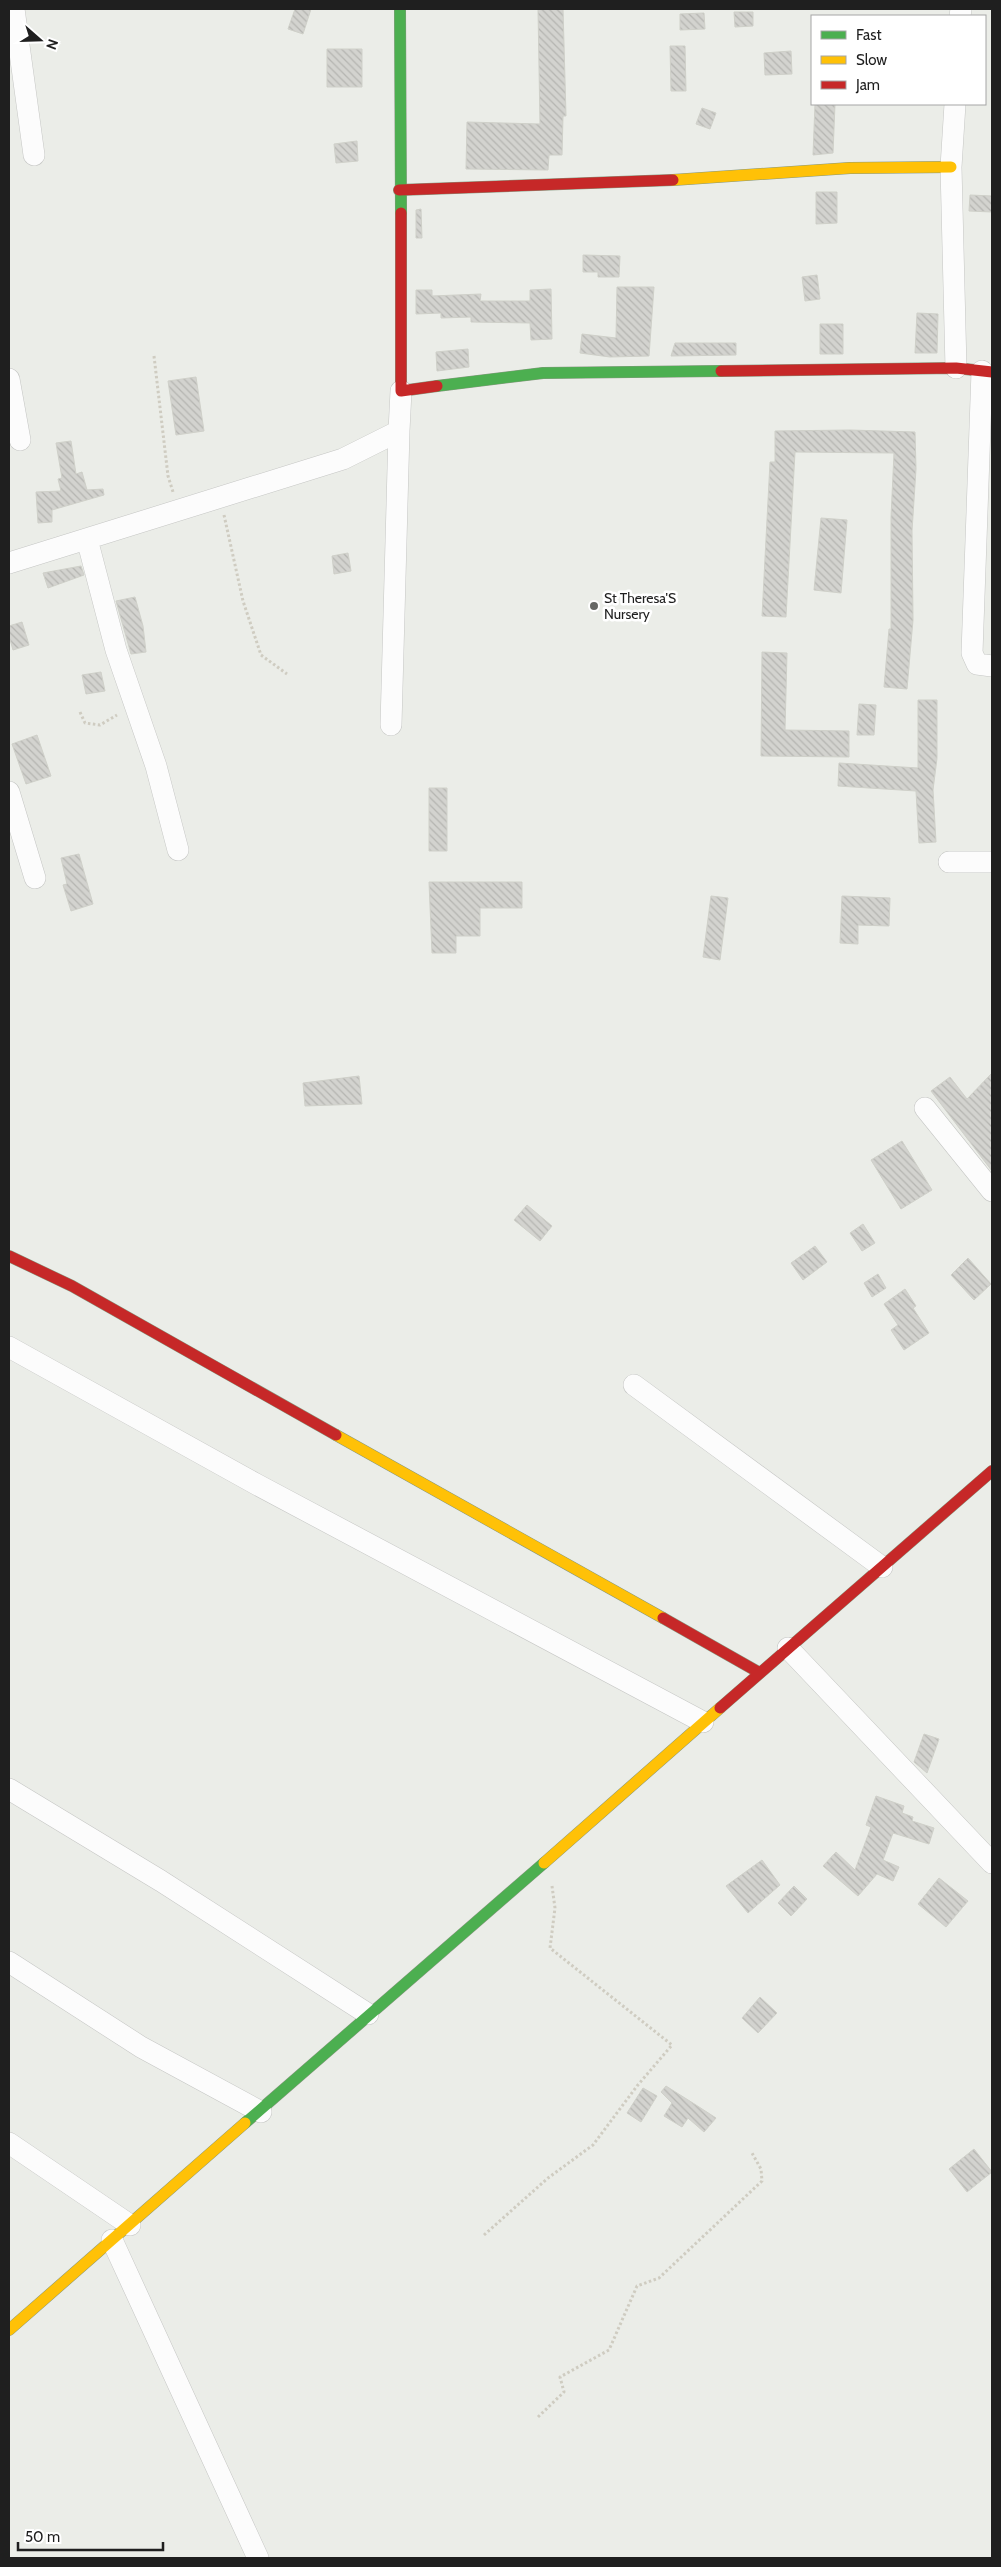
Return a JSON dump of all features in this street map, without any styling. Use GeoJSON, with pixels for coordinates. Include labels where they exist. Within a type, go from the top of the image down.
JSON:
{"type":"FeatureCollection","features":[{"type":"Feature","properties":{"kind":"street"},"geometry":{"type":"LineString","coordinates":[[14,9],[34,155]]}},
{"type":"Feature","properties":{"kind":"street"},"geometry":{"type":"LineString","coordinates":[[391,725],[401,391],[400,9]]}},
{"type":"Feature","properties":{"kind":"street"},"geometry":{"type":"LineString","coordinates":[[955,105],[951,167],[956,368]]}},
{"type":"Feature","properties":{"kind":"street"},"geometry":{"type":"LineString","coordinates":[[399,190],[622,183],[850,168],[951,167]]}},
{"type":"Feature","properties":{"kind":"street"},"geometry":{"type":"LineString","coordinates":[[401,391],[543,373],[956,368],[987,371],[972,653],[977,664],[992,666]]}},
{"type":"Feature","properties":{"kind":"street"},"geometry":{"type":"LineString","coordinates":[[9,379],[20,440]]}},
{"type":"Feature","properties":{"kind":"street"},"geometry":{"type":"LineString","coordinates":[[9,563],[343,459],[399,431]]}},
{"type":"Feature","properties":{"kind":"street"},"geometry":{"type":"LineString","coordinates":[[87,539],[116,650],[156,766],[178,850]]}},
{"type":"Feature","properties":{"kind":"street"},"geometry":{"type":"LineString","coordinates":[[9,792],[35,878]]}},
{"type":"Feature","properties":{"kind":"street"},"geometry":{"type":"LineString","coordinates":[[949,862],[992,862]]}},
{"type":"Feature","properties":{"kind":"street"},"geometry":{"type":"LineString","coordinates":[[925,1108],[992,1191]]}},
{"type":"Feature","properties":{"kind":"street"},"geometry":{"type":"LineString","coordinates":[[9,1256],[72,1286],[760,1673]]}},
{"type":"Feature","properties":{"kind":"street"},"geometry":{"type":"LineString","coordinates":[[9,1347],[248,1479],[703,1722]]}},
{"type":"Feature","properties":{"kind":"street"},"geometry":{"type":"LineString","coordinates":[[634,1385],[882,1567]]}},
{"type":"Feature","properties":{"kind":"street"},"geometry":{"type":"LineString","coordinates":[[9,2330],[261,2112],[368,2014],[992,1471]]}},
{"type":"Feature","properties":{"kind":"street"},"geometry":{"type":"LineString","coordinates":[[788,1648],[992,1863]]}},
{"type":"Feature","properties":{"kind":"street"},"geometry":{"type":"LineString","coordinates":[[9,1789],[161,1881],[368,2014]]}},
{"type":"Feature","properties":{"kind":"street"},"geometry":{"type":"LineString","coordinates":[[9,1962],[142,2047],[261,2112]]}},
{"type":"Feature","properties":{"kind":"street"},"geometry":{"type":"LineString","coordinates":[[9,2143],[130,2225]]}},
{"type":"Feature","properties":{"kind":"street"},"geometry":{"type":"LineString","coordinates":[[112,2240],[258,2558]]}},
{"type":"Feature","properties":{"kind":"path"},"geometry":{"type":"LineString","coordinates":[[154,356],[168,476],[175,498]]}},
{"type":"Feature","properties":{"kind":"path"},"geometry":{"type":"LineString","coordinates":[[223,510],[243,601],[261,655],[287,674]]}},
{"type":"Feature","properties":{"kind":"path"},"geometry":{"type":"LineString","coordinates":[[80,712],[86,723],[100,725],[123,712],[131,692]]}},
{"type":"Feature","properties":{"kind":"path"},"geometry":{"type":"LineString","coordinates":[[484,2235],[548,2178],[593,2145],[672,2045],[550,1948],[555,1908],[548,1858]]}},
{"type":"Feature","properties":{"kind":"path"},"geometry":{"type":"LineString","coordinates":[[538,2417],[564,2392],[560,2377],[609,2350],[637,2286],[659,2278],[762,2181],[761,2169],[752,2153]]}},
{"type":"Feature","properties":{"kind":"building"},"geometry":{"type":"Polygon","coordinates":[[[295,9],[311,9],[303,34],[288,29],[295,9]]]}},
{"type":"Feature","properties":{"kind":"building"},"geometry":{"type":"Polygon","coordinates":[[[538,9],[563,9],[566,116],[563,116],[562,155],[549,155],[548,170],[466,169],[467,122],[540,124],[538,9]]]}},
{"type":"Feature","properties":{"kind":"building"},"geometry":{"type":"Polygon","coordinates":[[[734,12],[753,12],[753,26],[735,27],[734,12]]]}},
{"type":"Feature","properties":{"kind":"building"},"geometry":{"type":"Polygon","coordinates":[[[704,13],[705,29],[680,30],[680,14],[704,13]]]}},
{"type":"Feature","properties":{"kind":"building"},"geometry":{"type":"Polygon","coordinates":[[[670,46],[685,46],[686,91],[671,91],[670,46]]]}},
{"type":"Feature","properties":{"kind":"building"},"geometry":{"type":"Polygon","coordinates":[[[327,49],[362,49],[362,87],[327,87],[327,49]]]}},
{"type":"Feature","properties":{"kind":"building"},"geometry":{"type":"Polygon","coordinates":[[[791,51],[792,74],[765,75],[764,53],[791,51]]]}},
{"type":"Feature","properties":{"kind":"building"},"geometry":{"type":"Polygon","coordinates":[[[815,105],[835,105],[833,153],[813,155],[815,105]]]}},
{"type":"Feature","properties":{"kind":"building"},"geometry":{"type":"Polygon","coordinates":[[[702,108],[716,113],[710,129],[696,124],[702,108]]]}},
{"type":"Feature","properties":{"kind":"building"},"geometry":{"type":"Polygon","coordinates":[[[357,141],[358,161],[336,163],[334,144],[357,141]]]}},
{"type":"Feature","properties":{"kind":"building"},"geometry":{"type":"Polygon","coordinates":[[[816,192],[837,192],[837,223],[816,224],[816,192]]]}},
{"type":"Feature","properties":{"kind":"building"},"geometry":{"type":"Polygon","coordinates":[[[970,195],[992,196],[992,212],[969,211],[970,195]]]}},
{"type":"Feature","properties":{"kind":"building"},"geometry":{"type":"Polygon","coordinates":[[[421,209],[422,238],[416,238],[416,210],[421,209]]]}},
{"type":"Feature","properties":{"kind":"building"},"geometry":{"type":"Polygon","coordinates":[[[583,255],[620,256],[619,277],[598,277],[598,272],[583,272],[583,255]]]}},
{"type":"Feature","properties":{"kind":"building"},"geometry":{"type":"Polygon","coordinates":[[[817,275],[820,299],[805,301],[802,277],[817,275]]]}},
{"type":"Feature","properties":{"kind":"building"},"geometry":{"type":"Polygon","coordinates":[[[617,287],[654,287],[649,356],[610,357],[580,353],[582,334],[616,338],[617,287]]]}},
{"type":"Feature","properties":{"kind":"building"},"geometry":{"type":"Polygon","coordinates":[[[551,289],[552,339],[531,340],[530,323],[471,322],[471,317],[441,318],[441,313],[416,314],[416,290],[432,290],[432,296],[481,294],[480,301],[530,301],[530,290],[551,289]]]}},
{"type":"Feature","properties":{"kind":"building"},"geometry":{"type":"Polygon","coordinates":[[[917,313],[938,314],[937,353],[915,353],[917,313]]]}},
{"type":"Feature","properties":{"kind":"building"},"geometry":{"type":"Polygon","coordinates":[[[820,324],[843,324],[843,354],[820,354],[820,324]]]}},
{"type":"Feature","properties":{"kind":"building"},"geometry":{"type":"Polygon","coordinates":[[[675,343],[736,343],[736,355],[671,356],[675,343]]]}},
{"type":"Feature","properties":{"kind":"building"},"geometry":{"type":"Polygon","coordinates":[[[468,349],[469,367],[437,371],[436,352],[468,349]]]}},
{"type":"Feature","properties":{"kind":"building"},"geometry":{"type":"Polygon","coordinates":[[[196,377],[204,431],[176,435],[168,381],[196,377]]]}},
{"type":"Feature","properties":{"kind":"building"},"geometry":{"type":"Polygon","coordinates":[[[850,430],[915,432],[916,469],[912,531],[913,620],[907,689],[884,687],[889,629],[891,629],[891,517],[894,453],[795,452],[786,617],[762,616],[770,462],[775,462],[775,431],[850,430]]]}},
{"type":"Feature","properties":{"kind":"building"},"geometry":{"type":"Polygon","coordinates":[[[71,441],[76,474],[82,472],[87,490],[103,489],[104,495],[52,510],[52,522],[38,523],[36,492],[61,491],[58,479],[62,478],[56,443],[71,441]]]}},
{"type":"Feature","properties":{"kind":"building"},"geometry":{"type":"Polygon","coordinates":[[[821,518],[847,520],[841,593],[814,590],[821,518]]]}},
{"type":"Feature","properties":{"kind":"building"},"geometry":{"type":"Polygon","coordinates":[[[348,553],[351,571],[334,574],[332,556],[348,553]]]}},
{"type":"Feature","properties":{"kind":"building"},"geometry":{"type":"Polygon","coordinates":[[[81,566],[84,575],[48,588],[43,573],[81,566]]]}},
{"type":"Feature","properties":{"kind":"building"},"geometry":{"type":"Polygon","coordinates":[[[135,597],[143,626],[146,652],[131,654],[116,601],[135,597]]]}},
{"type":"Feature","properties":{"kind":"building"},"geometry":{"type":"Polygon","coordinates":[[[22,622],[29,645],[13,650],[9,636],[9,626],[22,622]]]}},
{"type":"Feature","properties":{"kind":"building"},"geometry":{"type":"Polygon","coordinates":[[[762,652],[787,653],[785,730],[849,731],[849,757],[761,756],[762,652]]]}},
{"type":"Feature","properties":{"kind":"building"},"geometry":{"type":"Polygon","coordinates":[[[101,672],[105,691],[86,694],[82,675],[101,672]]]}},
{"type":"Feature","properties":{"kind":"building"},"geometry":{"type":"Polygon","coordinates":[[[918,700],[937,700],[937,758],[933,790],[936,842],[919,843],[916,791],[838,786],[839,763],[918,768],[918,700]]]}},
{"type":"Feature","properties":{"kind":"building"},"geometry":{"type":"Polygon","coordinates":[[[859,704],[876,705],[874,735],[857,735],[859,704]]]}},
{"type":"Feature","properties":{"kind":"building"},"geometry":{"type":"Polygon","coordinates":[[[37,735],[51,776],[26,784],[12,744],[37,735]]]}},
{"type":"Feature","properties":{"kind":"building"},"geometry":{"type":"Polygon","coordinates":[[[429,788],[447,788],[447,851],[429,851],[429,788]]]}},
{"type":"Feature","properties":{"kind":"building"},"geometry":{"type":"Polygon","coordinates":[[[79,854],[93,904],[71,911],[63,885],[67,884],[61,858],[79,854]]]}},
{"type":"Feature","properties":{"kind":"building"},"geometry":{"type":"Polygon","coordinates":[[[429,882],[522,882],[522,908],[480,908],[480,936],[456,936],[456,953],[432,953],[429,882]]]}},
{"type":"Feature","properties":{"kind":"building"},"geometry":{"type":"Polygon","coordinates":[[[711,896],[728,898],[720,960],[703,957],[711,896]]]}},
{"type":"Feature","properties":{"kind":"building"},"geometry":{"type":"Polygon","coordinates":[[[842,896],[890,898],[889,926],[858,925],[858,944],[840,943],[842,896]]]}},
{"type":"Feature","properties":{"kind":"building"},"geometry":{"type":"Polygon","coordinates":[[[992,1073],[992,1171],[931,1091],[950,1077],[967,1099],[992,1073]]]}},
{"type":"Feature","properties":{"kind":"building"},"geometry":{"type":"Polygon","coordinates":[[[359,1076],[362,1104],[305,1106],[303,1083],[359,1076]]]}},
{"type":"Feature","properties":{"kind":"building"},"geometry":{"type":"Polygon","coordinates":[[[902,1141],[932,1190],[901,1209],[871,1160],[902,1141]]]}},
{"type":"Feature","properties":{"kind":"building"},"geometry":{"type":"Polygon","coordinates":[[[527,1205],[552,1226],[540,1241],[514,1220],[527,1205]]]}},
{"type":"Feature","properties":{"kind":"building"},"geometry":{"type":"Polygon","coordinates":[[[863,1224],[875,1243],[862,1251],[850,1233],[863,1224]]]}},
{"type":"Feature","properties":{"kind":"building"},"geometry":{"type":"Polygon","coordinates":[[[815,1246],[827,1262],[803,1280],[791,1263],[815,1246]]]}},
{"type":"Feature","properties":{"kind":"building"},"geometry":{"type":"Polygon","coordinates":[[[968,1258],[991,1284],[974,1300],[951,1275],[968,1258]]]}},
{"type":"Feature","properties":{"kind":"building"},"geometry":{"type":"Polygon","coordinates":[[[878,1274],[886,1288],[872,1297],[864,1283],[878,1274]]]}},
{"type":"Feature","properties":{"kind":"building"},"geometry":{"type":"Polygon","coordinates":[[[905,1289],[916,1306],[913,1308],[929,1333],[904,1350],[891,1330],[898,1325],[884,1304],[905,1289]]]}},
{"type":"Feature","properties":{"kind":"building"},"geometry":{"type":"Polygon","coordinates":[[[924,1734],[939,1739],[927,1773],[914,1762],[924,1734]]]}},
{"type":"Feature","properties":{"kind":"building"},"geometry":{"type":"Polygon","coordinates":[[[876,1796],[904,1806],[902,1813],[913,1817],[912,1821],[934,1828],[929,1844],[893,1833],[883,1860],[899,1867],[893,1881],[877,1874],[858,1896],[823,1866],[836,1852],[855,1870],[871,1827],[866,1825],[876,1796]]]}},
{"type":"Feature","properties":{"kind":"building"},"geometry":{"type":"Polygon","coordinates":[[[762,1860],[780,1885],[748,1913],[726,1886],[762,1860]]]}},
{"type":"Feature","properties":{"kind":"building"},"geometry":{"type":"Polygon","coordinates":[[[939,1878],[968,1901],[946,1927],[918,1904],[939,1878]]]}},
{"type":"Feature","properties":{"kind":"building"},"geometry":{"type":"Polygon","coordinates":[[[794,1886],[807,1899],[791,1916],[778,1903],[794,1886]]]}},
{"type":"Feature","properties":{"kind":"building"},"geometry":{"type":"Polygon","coordinates":[[[760,1997],[777,2013],[758,2033],[742,2018],[760,1997]]]}},
{"type":"Feature","properties":{"kind":"building"},"geometry":{"type":"Polygon","coordinates":[[[666,2086],[716,2118],[704,2132],[688,2118],[682,2127],[664,2116],[672,2103],[661,2092],[666,2086]]]}},
{"type":"Feature","properties":{"kind":"building"},"geometry":{"type":"Polygon","coordinates":[[[643,2088],[657,2096],[641,2122],[627,2113],[643,2088]]]}},
{"type":"Feature","properties":{"kind":"building"},"geometry":{"type":"Polygon","coordinates":[[[974,2149],[992,2172],[967,2192],[949,2169],[974,2149]]]}},
{"type":"Feature","properties":{"kind":"traffic: fast"},"geometry":{"type":"LineString","coordinates":[[400,9],[401,213]]}},
{"type":"Feature","properties":{"kind":"traffic: fast"},"geometry":{"type":"LineString","coordinates":[[437,386],[543,373],[721,371]]}},
{"type":"Feature","properties":{"kind":"traffic: fast"},"geometry":{"type":"LineString","coordinates":[[245,2123],[544,1863]]}},
{"type":"Feature","properties":{"kind":"traffic: slow"},"geometry":{"type":"LineString","coordinates":[[673,180],[850,168],[951,167]]}},
{"type":"Feature","properties":{"kind":"traffic: slow"},"geometry":{"type":"LineString","coordinates":[[336,1435],[663,1618]]}},
{"type":"Feature","properties":{"kind":"traffic: slow"},"geometry":{"type":"LineString","coordinates":[[544,1863],[720,1708]]}},
{"type":"Feature","properties":{"kind":"traffic: slow"},"geometry":{"type":"LineString","coordinates":[[9,2330],[245,2123]]}},
{"type":"Feature","properties":{"kind":"traffic: jam"},"geometry":{"type":"LineString","coordinates":[[399,190],[673,180]]}},
{"type":"Feature","properties":{"kind":"traffic: jam"},"geometry":{"type":"LineString","coordinates":[[401,213],[401,391],[437,386]]}},
{"type":"Feature","properties":{"kind":"traffic: jam"},"geometry":{"type":"LineString","coordinates":[[721,371],[956,368],[992,372]]}},
{"type":"Feature","properties":{"kind":"traffic: jam"},"geometry":{"type":"LineString","coordinates":[[9,1256],[72,1286],[336,1435]]}},
{"type":"Feature","properties":{"kind":"traffic: jam"},"geometry":{"type":"LineString","coordinates":[[720,1708],[992,1471]]}},
{"type":"Feature","properties":{"kind":"traffic: jam"},"geometry":{"type":"LineString","coordinates":[[663,1618],[760,1673]]}},
{"type":"Feature","properties":{"kind":"place","name":"St Theresa'S Nursery"},"geometry":{"type":"Point","coordinates":[594,606]}}]}
